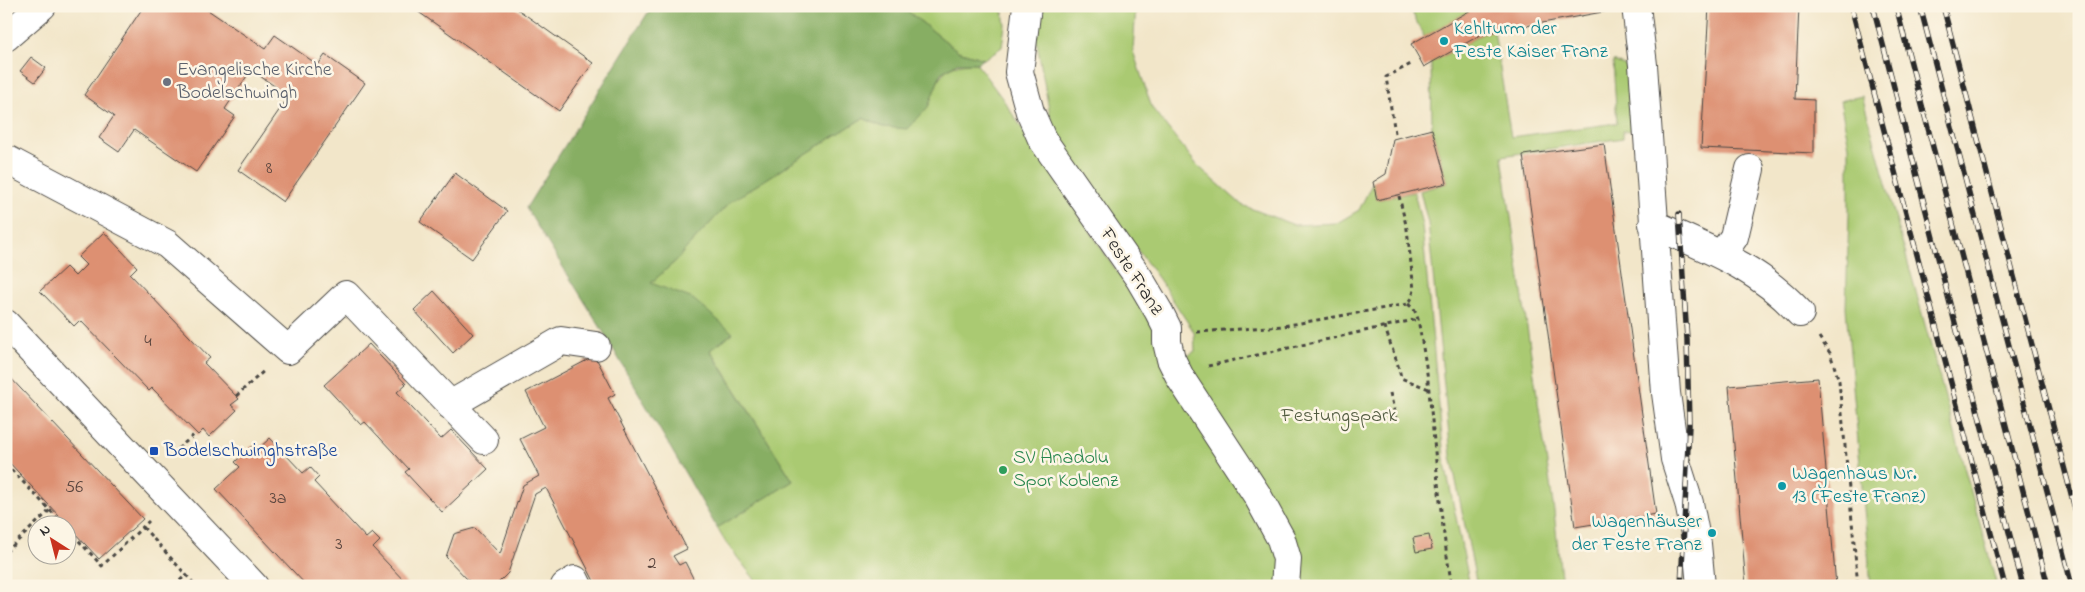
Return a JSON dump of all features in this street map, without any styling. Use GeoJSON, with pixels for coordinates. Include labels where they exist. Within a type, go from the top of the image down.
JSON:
{"type":"FeatureCollection","features":[{"type":"Feature","properties":{"kind":"street","name":"Feste Franz"},"geometry":{"type":"LineString","coordinates":[[1027,6],[1019,72],[1030,112],[1042,140],[1139,278],[1167,328],[1167,342],[1171,359],[1257,495],[1281,539],[1287,559],[1285,586]]}},
{"type":"Feature","properties":{"kind":"street"},"geometry":{"type":"LineString","coordinates":[[1636,6],[1643,66],[1666,393],[1675,459],[1689,503],[1697,544],[1701,586]]}},
{"type":"Feature","properties":{"kind":"street"},"geometry":{"type":"LineString","coordinates":[[6,159],[167,244],[288,350],[346,295],[484,440]]}},
{"type":"Feature","properties":{"kind":"street"},"geometry":{"type":"LineString","coordinates":[[1722,254],[1734,237],[1750,169]]}},
{"type":"Feature","properties":{"kind":"street"},"geometry":{"type":"LineString","coordinates":[[1653,224],[1722,254],[1748,268],[1775,288],[1800,313]]}},
{"type":"Feature","properties":{"kind":"street"},"geometry":{"type":"LineString","coordinates":[[6,324],[254,586]]}},
{"type":"Feature","properties":{"kind":"street"},"geometry":{"type":"LineString","coordinates":[[1167,328],[1197,368]]}},
{"type":"Feature","properties":{"kind":"street"},"geometry":{"type":"LineString","coordinates":[[450,405],[561,341],[596,346]]}},
{"type":"Feature","properties":{"kind":"street"},"geometry":{"type":"LineString","coordinates":[[565,586],[575,580],[578,586]]}},
{"type":"Feature","properties":{"kind":"path"},"geometry":{"type":"LineString","coordinates":[[1395,133],[1386,77],[1413,63]]}},
{"type":"Feature","properties":{"kind":"path"},"geometry":{"type":"LineString","coordinates":[[1167,328],[1194,332],[1283,326],[1408,304],[1414,290],[1407,229],[1399,196]]}},
{"type":"Feature","properties":{"kind":"path"},"geometry":{"type":"LineString","coordinates":[[1408,304],[1414,309],[1418,319],[1429,389],[1445,550],[1452,586]]}},
{"type":"Feature","properties":{"kind":"path"},"geometry":{"type":"LineString","coordinates":[[1800,313],[1811,324],[1830,353],[1839,381],[1858,586]]}},
{"type":"Feature","properties":{"kind":"path"},"geometry":{"type":"LineString","coordinates":[[1197,368],[1418,319]]}},
{"type":"Feature","properties":{"kind":"path"},"geometry":{"type":"LineString","coordinates":[[1385,326],[1389,343],[1398,361],[1401,378],[1429,389]]}},
{"type":"Feature","properties":{"kind":"path"},"geometry":{"type":"LineString","coordinates":[[236,396],[288,350]]}},
{"type":"Feature","properties":{"kind":"path"},"geometry":{"type":"LineString","coordinates":[[1390,392],[1396,418]]}},
{"type":"Feature","properties":{"kind":"path"},"geometry":{"type":"LineString","coordinates":[[6,464],[55,514]]}},
{"type":"Feature","properties":{"kind":"path"},"geometry":{"type":"LineString","coordinates":[[6,552],[51,509]]}},
{"type":"Feature","properties":{"kind":"path"},"geometry":{"type":"LineString","coordinates":[[78,540],[102,566],[149,521]]}},
{"type":"Feature","properties":{"kind":"path"},"geometry":{"type":"LineString","coordinates":[[143,527],[196,586]]}},
{"type":"Feature","properties":{"kind":"path"},"geometry":{"type":"LineString","coordinates":[[174,586],[186,575]]}},
{"type":"Feature","properties":{"kind":"green space"},"geometry":{"type":"Polygon","coordinates":[[[652,6],[901,6],[958,51],[984,59],[976,63],[957,63],[941,73],[928,107],[908,129],[883,127],[863,118],[730,202],[678,259],[651,283],[693,299],[733,333],[710,350],[793,481],[717,528],[601,328],[526,208],[652,6]]]}},
{"type":"Feature","properties":{"kind":"green space"},"geometry":{"type":"Polygon","coordinates":[[[901,6],[1002,6],[1005,25],[1002,47],[984,59],[958,51],[901,6]]]}},
{"type":"Feature","properties":{"kind":"green space","name":"Festungspark"},"geometry":{"type":"Polygon","coordinates":[[[1039,6],[1136,6],[1133,51],[1152,108],[1197,165],[1242,205],[1294,225],[1337,223],[1359,210],[1373,182],[1377,200],[1414,192],[1422,225],[1444,459],[1470,586],[760,586],[726,543],[717,528],[793,481],[710,349],[733,333],[651,283],[678,259],[730,202],[863,118],[883,127],[928,107],[939,80],[948,69],[955,66],[976,63],[1002,98],[1151,323],[1181,360],[1195,351],[1194,332],[1159,279],[1054,137],[1036,38],[1039,6]]]}},
{"type":"Feature","properties":{"kind":"green space"},"geometry":{"type":"Polygon","coordinates":[[[1416,6],[1478,6],[1424,37],[1413,14],[1416,6]]]}},
{"type":"Feature","properties":{"kind":"green space"},"geometry":{"type":"Polygon","coordinates":[[[1494,31],[1511,137],[1617,123],[1613,61],[1626,66],[1635,126],[1635,130],[1623,131],[1623,138],[1502,156],[1554,511],[1562,586],[1477,586],[1451,456],[1428,223],[1420,191],[1447,183],[1432,129],[1431,63],[1482,34],[1494,31]]]}},
{"type":"Feature","properties":{"kind":"green space"},"geometry":{"type":"Polygon","coordinates":[[[1862,96],[1997,586],[1871,586],[1846,308],[1849,146],[1840,101],[1862,96]]]}},
{"type":"Feature","properties":{"kind":"building","name":"Evangelische Kirche Bodelschwingh"},"geometry":{"type":"Polygon","coordinates":[[[144,6],[202,6],[265,49],[275,35],[318,65],[325,55],[365,83],[283,202],[238,170],[289,96],[251,70],[225,109],[235,116],[196,172],[134,130],[119,152],[99,138],[114,116],[84,95],[144,6]]]}},
{"type":"Feature","properties":{"kind":"building"},"geometry":{"type":"Polygon","coordinates":[[[410,6],[513,6],[593,63],[559,111],[410,6]]]}},
{"type":"Feature","properties":{"kind":"building","name":"Kehlturm der Feste Kaiser Franz"},"geometry":{"type":"Polygon","coordinates":[[[1478,6],[1607,6],[1608,11],[1482,34],[1424,67],[1411,44],[1478,6]]]}},
{"type":"Feature","properties":{"kind":"building"},"geometry":{"type":"Polygon","coordinates":[[[1709,6],[1799,6],[1795,99],[1814,100],[1814,153],[1701,148],[1709,6]]]}},
{"type":"Feature","properties":{"kind":"building"},"geometry":{"type":"Polygon","coordinates":[[[31,57],[46,68],[35,82],[20,71],[31,57]]]}},
{"type":"Feature","properties":{"kind":"building"},"geometry":{"type":"Polygon","coordinates":[[[1432,129],[1447,183],[1377,200],[1373,182],[1386,174],[1393,139],[1432,129]]]}},
{"type":"Feature","properties":{"kind":"building"},"geometry":{"type":"Polygon","coordinates":[[[1604,144],[1656,514],[1575,527],[1523,155],[1604,144]]]}},
{"type":"Feature","properties":{"kind":"building"},"geometry":{"type":"Polygon","coordinates":[[[455,173],[507,211],[472,259],[420,222],[455,173]]]}},
{"type":"Feature","properties":{"kind":"building"},"geometry":{"type":"Polygon","coordinates":[[[104,232],[137,267],[130,274],[210,358],[204,363],[239,399],[231,405],[237,410],[209,437],[203,430],[198,435],[152,388],[149,391],[80,320],[74,326],[40,291],[66,267],[75,276],[86,265],[78,257],[104,232]]]}},
{"type":"Feature","properties":{"kind":"building"},"geometry":{"type":"Polygon","coordinates":[[[434,291],[473,334],[453,353],[414,310],[434,291]]]}},
{"type":"Feature","properties":{"kind":"building"},"geometry":{"type":"Polygon","coordinates":[[[369,344],[406,384],[397,392],[441,439],[451,430],[488,469],[442,512],[405,472],[409,469],[365,422],[361,425],[324,385],[369,344]]]}},
{"type":"Feature","properties":{"kind":"building"},"geometry":{"type":"Polygon","coordinates":[[[595,356],[615,394],[608,398],[687,549],[673,556],[679,565],[685,562],[697,586],[589,586],[588,584],[594,581],[546,488],[535,494],[508,573],[495,586],[464,586],[469,581],[446,557],[454,534],[475,528],[500,554],[523,485],[539,476],[520,439],[544,427],[526,392],[595,356]]]}},
{"type":"Feature","properties":{"kind":"building"},"geometry":{"type":"Polygon","coordinates":[[[6,373],[143,519],[99,559],[78,536],[78,514],[57,514],[6,459],[6,373]]]}},
{"type":"Feature","properties":{"kind":"building","name":"Wagenhaus Nr. 13 (Feste Franz)"},"geometry":{"type":"Polygon","coordinates":[[[1818,378],[1836,586],[1746,586],[1729,386],[1818,378]]]}},
{"type":"Feature","properties":{"kind":"building"},"geometry":{"type":"Polygon","coordinates":[[[270,438],[303,473],[310,467],[319,477],[314,482],[366,538],[372,533],[380,541],[373,548],[407,584],[405,586],[307,586],[216,489],[240,467],[235,462],[252,446],[256,451],[270,438]]]}},
{"type":"Feature","properties":{"kind":"building"},"geometry":{"type":"Polygon","coordinates":[[[1429,535],[1432,549],[1416,552],[1413,538],[1429,535]]]}},
{"type":"Feature","properties":{"kind":"railway"},"geometry":{"type":"LineString","coordinates":[[1851,6],[2005,586]]}},
{"type":"Feature","properties":{"kind":"railway"},"geometry":{"type":"LineString","coordinates":[[1873,6],[2023,586]]}},
{"type":"Feature","properties":{"kind":"railway"},"geometry":{"type":"LineString","coordinates":[[1896,6],[2048,586]]}},
{"type":"Feature","properties":{"kind":"railway"},"geometry":{"type":"LineString","coordinates":[[1920,6],[2072,586]]}},
{"type":"Feature","properties":{"kind":"railway"},"geometry":{"type":"LineString","coordinates":[[1943,6],[2079,524]]}},
{"type":"Feature","properties":{"kind":"railway"},"geometry":{"type":"LineString","coordinates":[[1679,214],[1687,339],[1689,425],[1681,586]]}},
{"type":"Feature","properties":{"kind":"place","name":"Kehlturm der Feste Kaiser Franz"},"geometry":{"type":"Point","coordinates":[1444,41]}},
{"type":"Feature","properties":{"kind":"place","name":"Evangelische Kirche Bodelschwingh"},"geometry":{"type":"Point","coordinates":[167,82]}},
{"type":"Feature","properties":{"kind":"place","name":"Bodelschwinghstraße"},"geometry":{"type":"Point","coordinates":[154,451]}},
{"type":"Feature","properties":{"kind":"place","name":"SV Anadolu Spor Koblenz"},"geometry":{"type":"Point","coordinates":[1003,470]}},
{"type":"Feature","properties":{"kind":"place","name":"Wagenhaus Nr. 13 (Feste Franz)"},"geometry":{"type":"Point","coordinates":[1782,486]}},
{"type":"Feature","properties":{"kind":"place","name":"Wagenhäuser der Feste Franz"},"geometry":{"type":"Point","coordinates":[1712,533]}}]}
